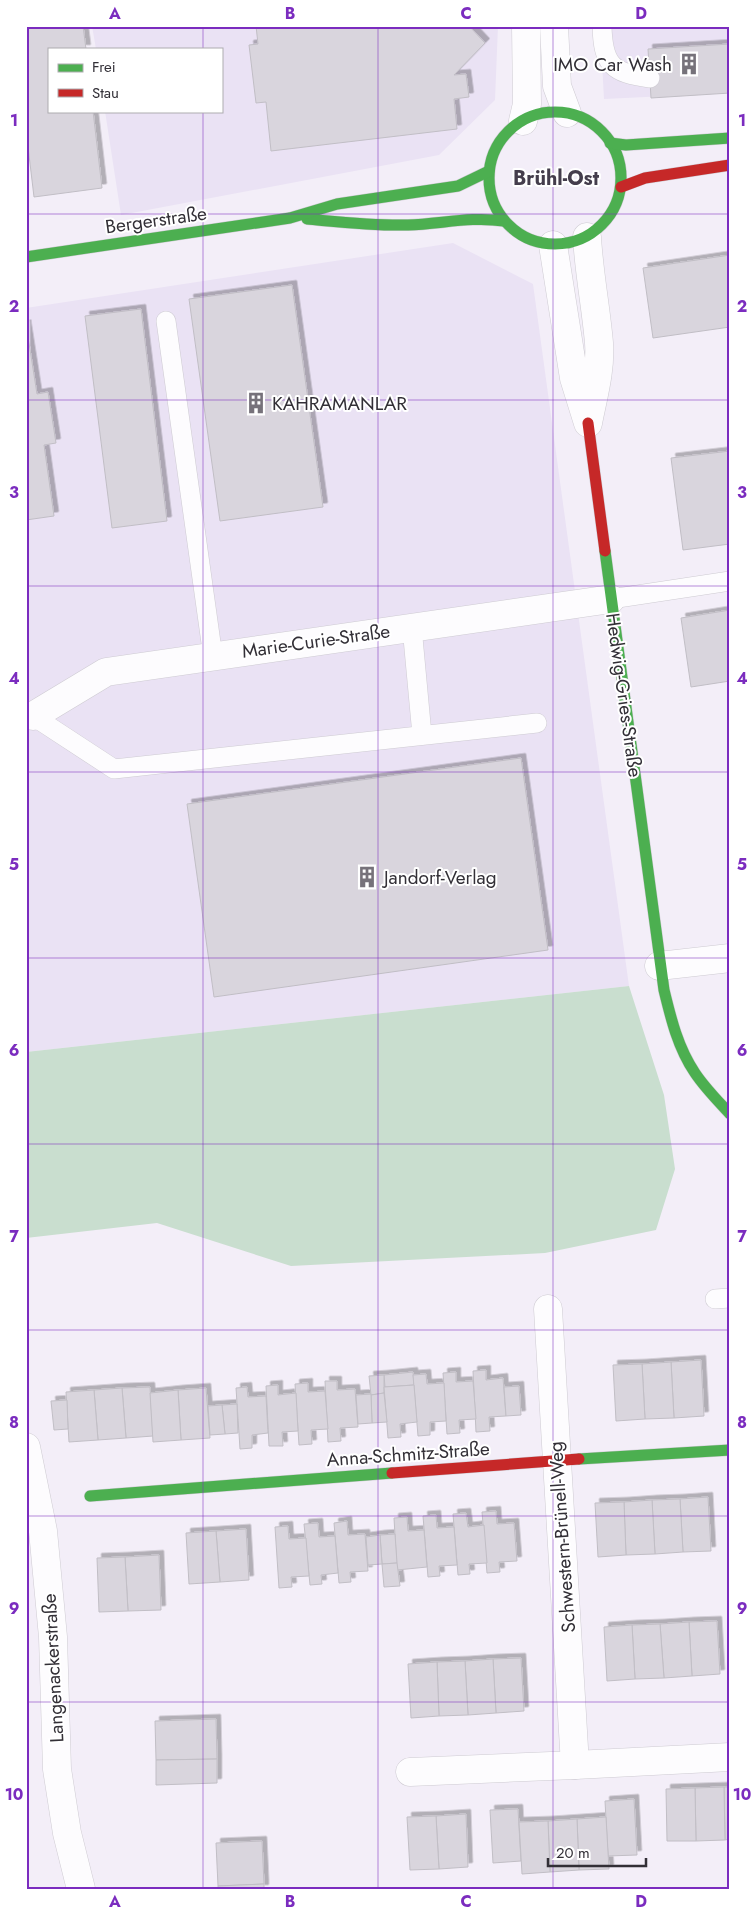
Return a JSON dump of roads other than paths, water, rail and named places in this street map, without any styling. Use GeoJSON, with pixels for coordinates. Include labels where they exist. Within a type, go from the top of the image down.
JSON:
{"type":"FeatureCollection","features":[{"type":"Feature","properties":{"kind":"street"},"geometry":{"type":"LineString","coordinates":[[522,121],[528,95],[526,26]]}},
{"type":"Feature","properties":{"kind":"street"},"geometry":{"type":"LineString","coordinates":[[554,26],[557,86],[567,113]]}},
{"type":"Feature","properties":{"kind":"street","name":"Bergerstraße"},"geometry":{"type":"LineString","coordinates":[[546,112],[567,113],[586,119],[602,131],[621,167],[621,188],[615,207],[604,224],[587,237],[568,244],[553,245],[533,241],[517,233],[504,221],[495,206],[490,189],[489,171],[494,154],[502,138],[522,121],[546,112]]}},
{"type":"Feature","properties":{"kind":"street"},"geometry":{"type":"LineString","coordinates":[[610,143],[626,145],[730,138]]}},
{"type":"Feature","properties":{"kind":"street"},"geometry":{"type":"LineString","coordinates":[[621,188],[645,178],[730,166]]}},
{"type":"Feature","properties":{"kind":"street","name":"Bergerstraße"},"geometry":{"type":"LineString","coordinates":[[26,257],[290,218],[337,204],[458,186],[489,171]]}},
{"type":"Feature","properties":{"kind":"street","name":"Bergerstraße"},"geometry":{"type":"LineString","coordinates":[[290,218],[374,225],[411,225],[484,216],[504,221]]}},
{"type":"Feature","properties":{"kind":"street","name":"Hedwig-Gries-Straße"},"geometry":{"type":"LineString","coordinates":[[587,237],[589,272],[599,345],[597,376],[588,423]]}},
{"type":"Feature","properties":{"kind":"street","name":"Hedwig-Gries-Straße"},"geometry":{"type":"LineString","coordinates":[[553,245],[574,378],[588,423],[666,1001],[681,1045],[695,1073],[730,1114]]}},
{"type":"Feature","properties":{"kind":"street","name":"Marie-Curie-Straße"},"geometry":{"type":"LineString","coordinates":[[33,716],[106,672],[611,599]]}},
{"type":"Feature","properties":{"kind":"street"},"geometry":{"type":"LineString","coordinates":[[660,966],[730,958]]}},
{"type":"Feature","properties":{"kind":"street","name":"Schwestern-Brünell-Weg"},"geometry":{"type":"LineString","coordinates":[[548,1309],[575,1765]]}},
{"type":"Feature","properties":{"kind":"street","name":"Langenackerstraße"},"geometry":{"type":"LineString","coordinates":[[26,1447],[44,1531],[53,1637],[57,1769],[67,1833],[80,1889]]}},
{"type":"Feature","properties":{"kind":"street","name":"Anna-Schmitz-Straße"},"geometry":{"type":"LineString","coordinates":[[90,1496],[557,1460],[730,1450]]}},
{"type":"Feature","properties":{"kind":"street"},"geometry":{"type":"LineString","coordinates":[[410,1772],[730,1757]]}},
{"type":"Feature","properties":{"kind":"lane"},"geometry":{"type":"LineString","coordinates":[[602,26],[603,44],[610,65],[627,75],[650,78]]}},
{"type":"Feature","properties":{"kind":"lane"},"geometry":{"type":"LineString","coordinates":[[166,321],[213,657]]}},
{"type":"Feature","properties":{"kind":"lane"},"geometry":{"type":"LineString","coordinates":[[611,599],[730,581]]}},
{"type":"Feature","properties":{"kind":"lane"},"geometry":{"type":"LineString","coordinates":[[412,627],[422,736]]}},
{"type":"Feature","properties":{"kind":"lane"},"geometry":{"type":"LineString","coordinates":[[33,716],[114,769],[537,723]]}},
{"type":"Feature","properties":{"kind":"place","name":"IMO Car Wash"},"geometry":{"type":"Point","coordinates":[689,64]}},
{"type":"Feature","properties":{"kind":"place","name":"KAHRAMANLAR"},"geometry":{"type":"Point","coordinates":[256,403]}},
{"type":"Feature","properties":{"kind":"place","name":"Jandorf-Verlag"},"geometry":{"type":"Point","coordinates":[367,877]}},
{"type":"Feature","properties":{"kind":"district","name":"Brühl-Ost"},"geometry":{"type":"Point","coordinates":[556,178]}}]}
